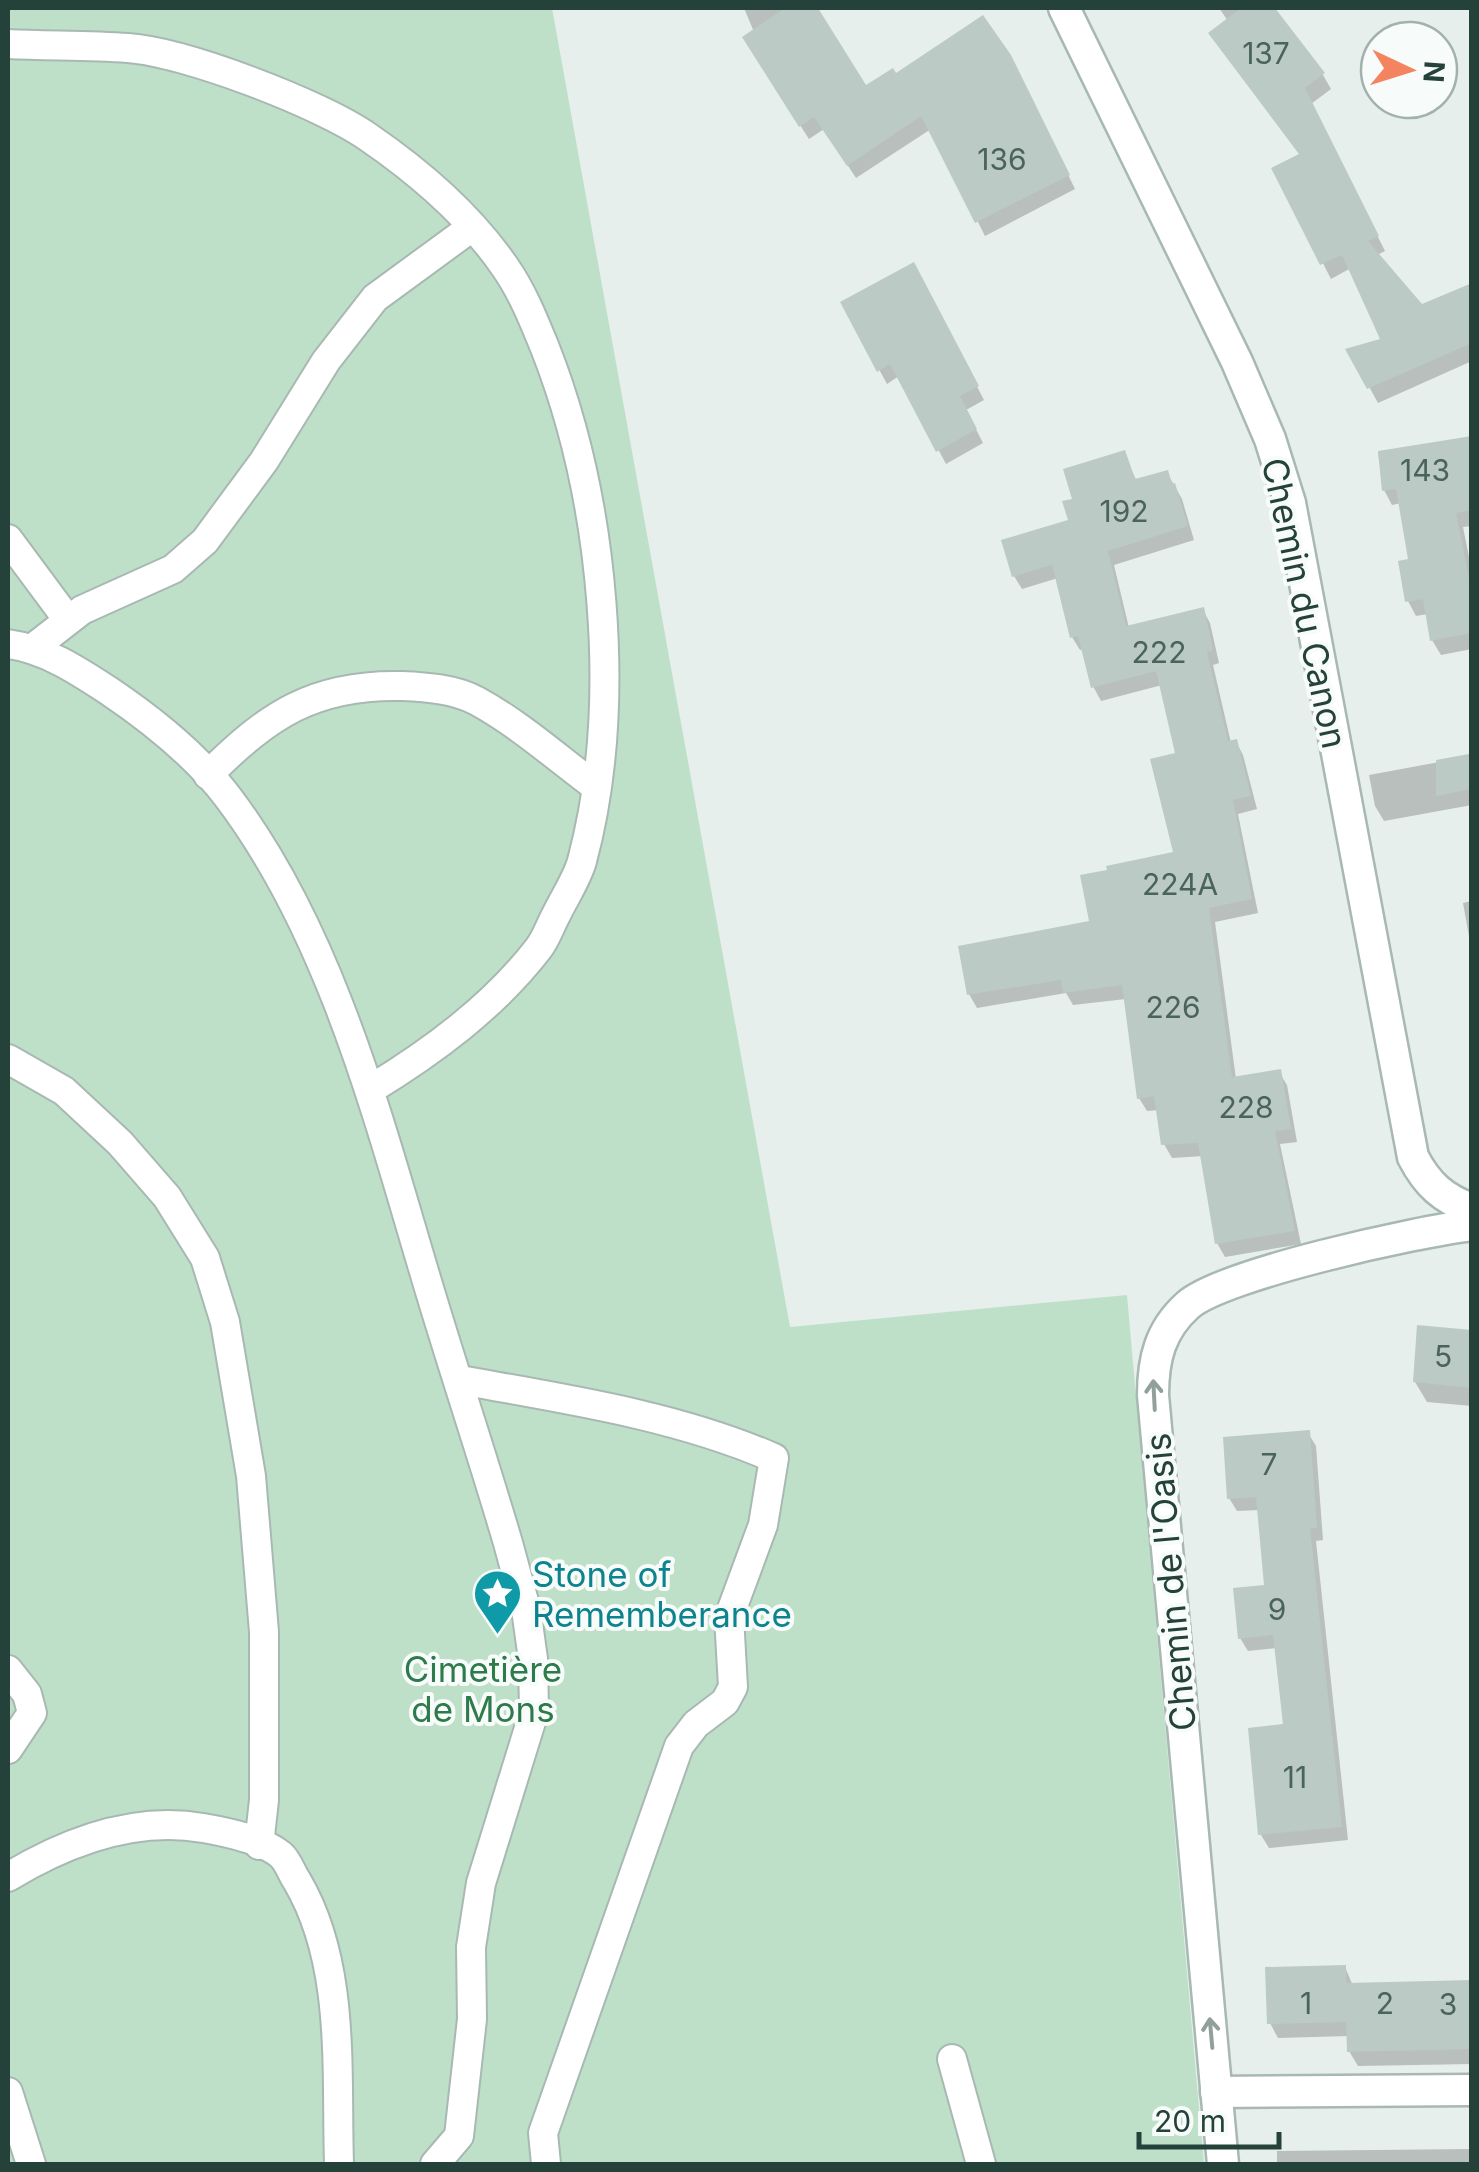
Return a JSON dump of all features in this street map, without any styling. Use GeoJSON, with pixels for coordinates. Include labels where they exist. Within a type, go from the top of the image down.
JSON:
{"type":"FeatureCollection","features":[{"type":"Feature","properties":{"kind":"street","name":"Chemin du Canon"},"geometry":{"type":"LineString","coordinates":[[1064,8],[1238,362],[1270,439],[1290,503],[1414,1157],[1424,1179],[1451,1202],[1472,1209]]}},
{"type":"Feature","properties":{"kind":"street","name":"Chemin de l'Oasis"},"geometry":{"type":"LineString","coordinates":[[1223,2164],[1153,1362],[1171,1323],[1191,1302],[1262,1274],[1437,1229],[1472,1226]]}},
{"type":"Feature","properties":{"kind":"street"},"geometry":{"type":"LineString","coordinates":[[1216,2092],[1472,2090]]}},
{"type":"Feature","properties":{"kind":"lane"},"geometry":{"type":"LineString","coordinates":[[8,44],[132,48],[206,67],[299,101],[366,135],[416,174],[472,227],[506,268],[535,323],[562,392],[582,470],[596,556],[603,644],[602,744],[582,864],[540,947],[486,1006],[427,1054],[371,1089]]}},
{"type":"Feature","properties":{"kind":"lane"},"geometry":{"type":"LineString","coordinates":[[20,646],[82,610],[173,569],[205,541],[264,461],[326,361],[375,298],[472,227]]}},
{"type":"Feature","properties":{"kind":"lane"},"geometry":{"type":"LineString","coordinates":[[8,538],[68,620]]}},
{"type":"Feature","properties":{"kind":"lane"},"geometry":{"type":"LineString","coordinates":[[20,646],[84,675],[137,710],[208,775],[258,839],[319,960],[371,1089],[526,1608],[533,1659],[534,1712],[482,1883],[471,1947],[472,2020],[459,2136],[435,2164]]}},
{"type":"Feature","properties":{"kind":"lane"},"geometry":{"type":"LineString","coordinates":[[208,775],[245,738],[279,713],[315,696],[352,688],[408,686],[472,698],[504,717],[595,786]]}},
{"type":"Feature","properties":{"kind":"lane"},"geometry":{"type":"LineString","coordinates":[[8,1059],[64,1091],[120,1142],[167,1197],[205,1258],[224,1322],[251,1476],[264,1632],[264,1800],[260,1845]]}},
{"type":"Feature","properties":{"kind":"lane"},"geometry":{"type":"LineString","coordinates":[[460,1380],[640,1415],[739,1443],[774,1458],[762,1525],[730,1617],[733,1687],[725,1702],[696,1724],[679,1746],[543,2133],[546,2164]]}},
{"type":"Feature","properties":{"kind":"lane"},"geometry":{"type":"LineString","coordinates":[[8,1670],[27,1694],[32,1714],[8,1749]]}},
{"type":"Feature","properties":{"kind":"lane"},"geometry":{"type":"LineString","coordinates":[[8,1877],[76,1843],[130,1826],[186,1825],[236,1834],[282,1856],[315,1912],[328,1965],[336,2034],[340,2164]]}},
{"type":"Feature","properties":{"kind":"lane"},"geometry":{"type":"LineString","coordinates":[[952,2058],[981,2164]]}},
{"type":"Feature","properties":{"kind":"lane"},"geometry":{"type":"LineString","coordinates":[[8,2092],[31,2164]]}},
{"type":"Feature","properties":{"kind":"green space","name":"Cimetière de Mons"},"geometry":{"type":"Polygon","coordinates":[[[8,8],[552,8],[790,1327],[1127,1295],[1204,2164],[8,2164],[8,8]]]}},
{"type":"Feature","properties":{"kind":"building"},"geometry":{"type":"Polygon","coordinates":[[[785,8],[818,8],[866,85],[893,68],[896,73],[983,15],[1011,55],[1070,175],[975,223],[921,116],[847,166],[814,117],[799,127],[742,37],[785,8]]]}},
{"type":"Feature","properties":{"kind":"building"},"geometry":{"type":"Polygon","coordinates":[[[1241,8],[1275,8],[1325,73],[1305,88],[1379,236],[1368,241],[1422,304],[1472,283],[1472,343],[1367,389],[1345,349],[1380,339],[1342,255],[1320,265],[1271,168],[1299,154],[1208,33],[1241,8]]]}},
{"type":"Feature","properties":{"kind":"building"},"geometry":{"type":"Polygon","coordinates":[[[914,262],[979,386],[960,396],[977,429],[936,452],[890,364],[877,372],[840,302],[914,262]]]}},
{"type":"Feature","properties":{"kind":"building"},"geometry":{"type":"Polygon","coordinates":[[[1472,436],[1472,510],[1456,513],[1472,592],[1472,633],[1430,641],[1423,599],[1405,602],[1398,561],[1408,559],[1396,489],[1382,491],[1378,451],[1472,436]]]}},
{"type":"Feature","properties":{"kind":"building"},"geometry":{"type":"Polygon","coordinates":[[[1125,450],[1135,479],[1168,470],[1188,526],[1108,551],[1126,626],[1204,607],[1213,650],[1207,652],[1228,741],[1237,739],[1251,796],[1233,800],[1252,899],[1209,908],[1232,1077],[1281,1069],[1291,1129],[1275,1131],[1295,1231],[1215,1244],[1198,1143],[1161,1145],[1154,1096],[1137,1099],[1122,985],[1063,993],[1061,980],[967,995],[958,946],[1089,921],[1080,875],[1173,852],[1150,759],[1175,753],[1156,671],[1091,688],[1078,636],[1070,638],[1052,565],[1012,577],[1001,540],[1068,520],[1062,501],[1072,499],[1063,469],[1125,450]]]}},
{"type":"Feature","properties":{"kind":"building"},"geometry":{"type":"Polygon","coordinates":[[[1469,754],[1472,789],[1436,796],[1436,760],[1469,754]]]}},
{"type":"Feature","properties":{"kind":"building"},"geometry":{"type":"Polygon","coordinates":[[[1417,1325],[1472,1330],[1472,1388],[1413,1382],[1417,1325]]]}},
{"type":"Feature","properties":{"kind":"building"},"geometry":{"type":"Polygon","coordinates":[[[1310,1430],[1317,1528],[1310,1528],[1342,1827],[1258,1835],[1248,1728],[1283,1724],[1273,1635],[1238,1639],[1233,1588],[1264,1585],[1256,1497],[1227,1499],[1223,1437],[1310,1430]]]}},
{"type":"Feature","properties":{"kind":"building"},"geometry":{"type":"Polygon","coordinates":[[[1346,1965],[1346,1983],[1472,1980],[1472,2049],[1347,2052],[1346,2022],[1267,2024],[1265,1967],[1346,1965]]]}},
{"type":"Feature","properties":{"kind":"place","name":"Stone of Rememberance"},"geometry":{"type":"Point","coordinates":[497,1636]}}]}
